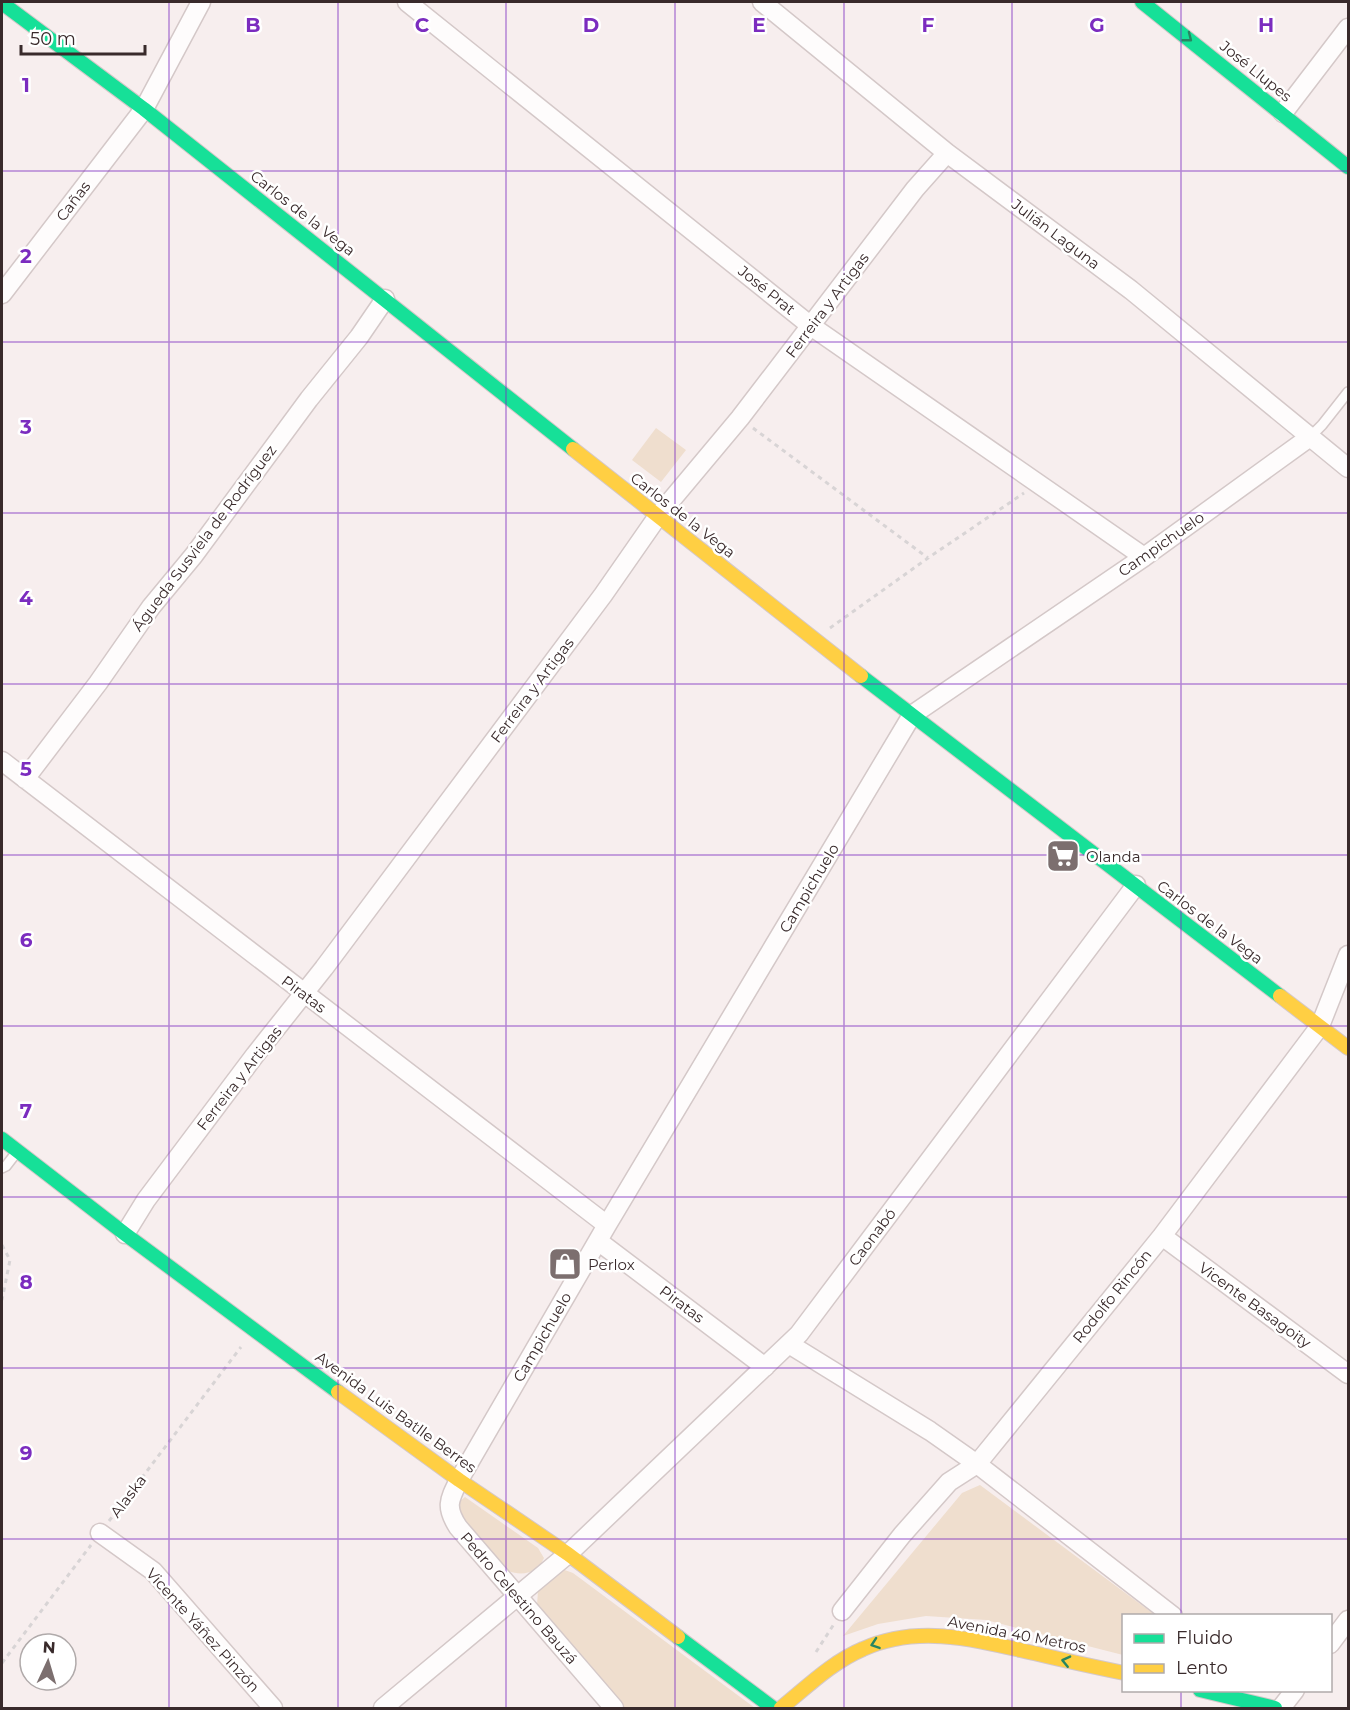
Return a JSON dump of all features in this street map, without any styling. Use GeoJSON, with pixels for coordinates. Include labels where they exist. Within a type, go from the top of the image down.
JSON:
{"type":"FeatureCollection","features":[{"type":"Feature","properties":{"kind":"street","name":"Cañas"},"geometry":{"type":"LineString","coordinates":[[2,294],[144,109],[201,2]]}},
{"type":"Feature","properties":{"kind":"street","name":"José Prat"},"geometry":{"type":"LineString","coordinates":[[407,2],[811,326],[1144,557]]}},
{"type":"Feature","properties":{"kind":"street","name":"Julián Laguna"},"geometry":{"type":"LineString","coordinates":[[762,2],[947,153],[1131,290],[1348,468]]}},
{"type":"Feature","properties":{"kind":"street","name":"José Llupes"},"geometry":{"type":"LineString","coordinates":[[1142,2],[1348,167]]}},
{"type":"Feature","properties":{"kind":"street","name":"Carlos de la Vega"},"geometry":{"type":"LineString","coordinates":[[2,3],[144,109],[814,640],[1348,1048]]}},
{"type":"Feature","properties":{"kind":"street"},"geometry":{"type":"LineString","coordinates":[[1283,113],[1348,27]]}},
{"type":"Feature","properties":{"kind":"street","name":"Ferreira y Artigas"},"geometry":{"type":"LineString","coordinates":[[124,1234],[146,1200],[221,1100],[304,994],[596,605],[658,516],[740,418],[915,189],[947,153]]}},
{"type":"Feature","properties":{"kind":"street","name":"Águeda Susviela de Rodríguez"},"geometry":{"type":"LineString","coordinates":[[25,779],[98,683],[151,607],[194,555],[386,299]]}},
{"type":"Feature","properties":{"kind":"street","name":"Campichuelo"},"geometry":{"type":"LineString","coordinates":[[459,1479],[912,715],[1144,557],[1310,437]]}},
{"type":"Feature","properties":{"kind":"street","name":"Piratas"},"geometry":{"type":"LineString","coordinates":[[2,761],[304,994],[603,1233],[765,1367]]}},
{"type":"Feature","properties":{"kind":"street","name":"Caonabó"},"geometry":{"type":"LineString","coordinates":[[568,1554],[799,1334],[1136,885]]}},
{"type":"Feature","properties":{"kind":"street","name":"Rodolfo Rincón"},"geometry":{"type":"LineString","coordinates":[[842,1611],[902,1535],[949,1482],[977,1464],[1162,1236],[1320,1026],[1348,956]]}},
{"type":"Feature","properties":{"kind":"street","name":"Avenida Luis Batlle Berres"},"geometry":{"type":"LineString","coordinates":[[2,1139],[124,1234],[459,1479],[568,1554],[774,1708]]}},
{"type":"Feature","properties":{"kind":"street","name":"Vicente Basagoity"},"geometry":{"type":"LineString","coordinates":[[1162,1236],[1348,1374]]}},
{"type":"Feature","properties":{"kind":"street"},"geometry":{"type":"LineString","coordinates":[[789,1344],[930,1431],[977,1464],[1170,1614]]}},
{"type":"Feature","properties":{"kind":"street","name":"Pedro Celestino Bauzá"},"geometry":{"type":"LineString","coordinates":[[459,1479],[448,1503],[451,1516],[516,1596],[614,1708]]}},
{"type":"Feature","properties":{"kind":"street","name":"Vicente Yáñez Pinzón"},"geometry":{"type":"LineString","coordinates":[[100,1533],[153,1571],[273,1708]]}},
{"type":"Feature","properties":{"kind":"street"},"geometry":{"type":"LineString","coordinates":[[383,1708],[568,1554]]}},
{"type":"Feature","properties":{"kind":"street"},"geometry":{"type":"LineString","coordinates":[[1332,1641],[1348,1620]]}},
{"type":"Feature","properties":{"kind":"street","name":"Avenida 40 Metros"},"geometry":{"type":"LineString","coordinates":[[781,1708],[837,1662],[864,1648],[895,1637],[955,1636],[1122,1673]]}},
{"type":"Feature","properties":{"kind":"street"},"geometry":{"type":"LineString","coordinates":[[1209,1692],[1279,1708]]}},
{"type":"Feature","properties":{"kind":"street"},"geometry":{"type":"LineString","coordinates":[[1267,1692],[1279,1708]]}},
{"type":"Feature","properties":{"kind":"street"},"geometry":{"type":"LineString","coordinates":[[1279,1708],[1293,1692]]}},
{"type":"Feature","properties":{"kind":"lane"},"geometry":{"type":"LineString","coordinates":[[1310,437],[1322,426],[1348,392]]}},
{"type":"Feature","properties":{"kind":"lane"},"geometry":{"type":"LineString","coordinates":[[2,1168],[17,1151]]}},
{"type":"Feature","properties":{"kind":"path"},"geometry":{"type":"LineString","coordinates":[[740,418],[928,558]]}},
{"type":"Feature","properties":{"kind":"path"},"geometry":{"type":"LineString","coordinates":[[814,640],[928,558],[1038,484]]}},
{"type":"Feature","properties":{"kind":"path"},"geometry":{"type":"LineString","coordinates":[[2,1245],[10,1260],[2,1300]]}},
{"type":"Feature","properties":{"kind":"path","name":"Alaska"},"geometry":{"type":"LineString","coordinates":[[2,1663],[255,1329]]}},
{"type":"Feature","properties":{"kind":"shaded area"},"geometry":{"type":"Polygon","coordinates":[[[656,428],[686,450],[661,482],[632,460],[656,428]]]}},
{"type":"Feature","properties":{"kind":"shaded area"},"geometry":{"type":"Polygon","coordinates":[[[980,1485],[1154,1614],[1122,1614],[1122,1655],[986,1620],[926,1616],[878,1624],[843,1636],[962,1493],[980,1485]]]}},
{"type":"Feature","properties":{"kind":"shaded area"},"geometry":{"type":"Polygon","coordinates":[[[465,1497],[538,1548],[544,1558],[541,1564],[532,1571],[521,1574],[504,1569],[458,1515],[459,1502],[465,1497]]]}},
{"type":"Feature","properties":{"kind":"shaded area"},"geometry":{"type":"Polygon","coordinates":[[[559,1568],[573,1573],[755,1708],[623,1708],[537,1606],[538,1590],[559,1568]]]}},
{"type":"Feature","properties":{"kind":"traffic: fast"},"geometry":{"type":"LineString","coordinates":[[1142,2],[1348,167]]}},
{"type":"Feature","properties":{"kind":"traffic: fast"},"geometry":{"type":"LineString","coordinates":[[2,3],[144,109],[573,449]]}},
{"type":"Feature","properties":{"kind":"traffic: fast"},"geometry":{"type":"LineString","coordinates":[[861,676],[1280,996]]}},
{"type":"Feature","properties":{"kind":"traffic: fast"},"geometry":{"type":"LineString","coordinates":[[2,1139],[125,1234],[338,1392]]}},
{"type":"Feature","properties":{"kind":"traffic: fast"},"geometry":{"type":"LineString","coordinates":[[678,1637],[773,1708]]}},
{"type":"Feature","properties":{"kind":"traffic: fast"},"geometry":{"type":"LineString","coordinates":[[1208,1692],[1275,1708]]}},
{"type":"Feature","properties":{"kind":"traffic: slow"},"geometry":{"type":"LineString","coordinates":[[573,449],[861,676]]}},
{"type":"Feature","properties":{"kind":"traffic: slow"},"geometry":{"type":"LineString","coordinates":[[1280,996],[1348,1048]]}},
{"type":"Feature","properties":{"kind":"traffic: slow"},"geometry":{"type":"LineString","coordinates":[[338,1392],[459,1480],[568,1554],[678,1637]]}},
{"type":"Feature","properties":{"kind":"traffic: slow"},"geometry":{"type":"LineString","coordinates":[[781,1708],[820,1676],[852,1654],[885,1641],[906,1637],[928,1636],[972,1640],[1122,1673]]}},
{"type":"Feature","properties":{"kind":"place","name":"Olanda"},"geometry":{"type":"Point","coordinates":[1063,856]}},
{"type":"Feature","properties":{"kind":"place","name":"Perlox"},"geometry":{"type":"Point","coordinates":[565,1264]}}]}
